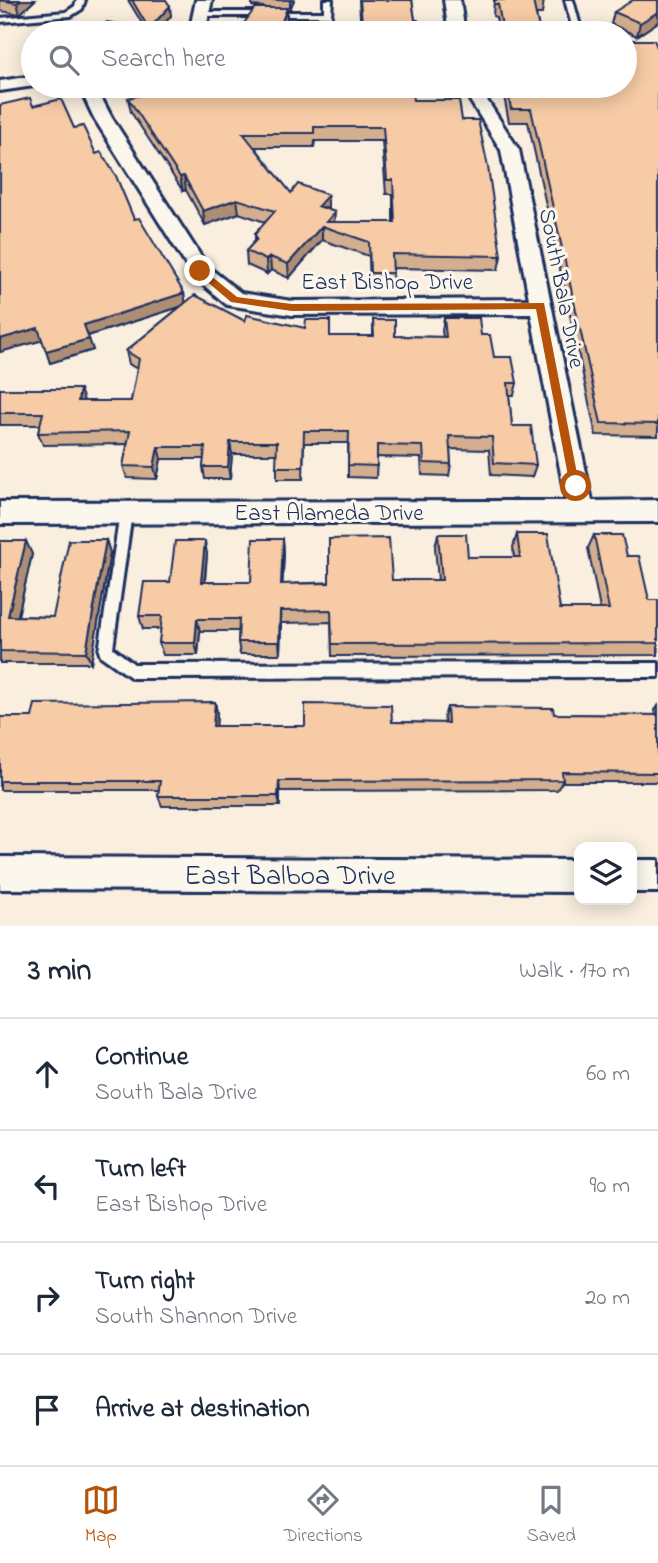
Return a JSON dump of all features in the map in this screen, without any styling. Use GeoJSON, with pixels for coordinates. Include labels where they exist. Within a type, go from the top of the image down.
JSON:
{"type":"FeatureCollection","features":[{"type":"Feature","properties":{"kind":"street"},"geometry":{"type":"LineString","coordinates":[[452,0],[455,21]]}},
{"type":"Feature","properties":{"kind":"street"},"geometry":{"type":"LineString","coordinates":[[0,86],[21,83]]}},
{"type":"Feature","properties":{"kind":"street","name":"East Bishop Drive"},"geometry":{"type":"LineString","coordinates":[[93,98],[200,271],[235,300],[292,308],[540,306]]}},
{"type":"Feature","properties":{"kind":"street","name":"South Bala Drive"},"geometry":{"type":"LineString","coordinates":[[478,98],[510,150],[581,511]]}},
{"type":"Feature","properties":{"kind":"street","name":"East Alameda Drive"},"geometry":{"type":"LineString","coordinates":[[0,513],[658,511]]}},
{"type":"Feature","properties":{"kind":"street","name":"East Balboa Drive"},"geometry":{"type":"LineString","coordinates":[[0,873],[574,876]]}},
{"type":"Feature","properties":{"kind":"street"},"geometry":{"type":"LineString","coordinates":[[637,876],[658,876]]}},
{"type":"Feature","properties":{"kind":"lane"},"geometry":{"type":"LineString","coordinates":[[0,20],[68,15],[79,7],[81,0]]}},
{"type":"Feature","properties":{"kind":"lane"},"geometry":{"type":"LineString","coordinates":[[202,7],[328,14],[328,0]]}},
{"type":"Feature","properties":{"kind":"lane"},"geometry":{"type":"LineString","coordinates":[[569,0],[575,21]]}},
{"type":"Feature","properties":{"kind":"lane"},"geometry":{"type":"LineString","coordinates":[[126,513],[106,651],[132,671],[658,670]]}},
{"type":"Feature","properties":{"kind":"building"},"geometry":{"type":"Polygon","coordinates":[[[0,0],[21,0],[17,3],[0,0]]]}},
{"type":"Feature","properties":{"kind":"building"},"geometry":{"type":"Polygon","coordinates":[[[132,0],[166,0],[170,6],[156,21],[144,21],[132,0]]]}},
{"type":"Feature","properties":{"kind":"building"},"geometry":{"type":"Polygon","coordinates":[[[360,0],[412,0],[415,20],[418,21],[362,21],[360,0]]]}},
{"type":"Feature","properties":{"kind":"building"},"geometry":{"type":"Polygon","coordinates":[[[495,0],[544,0],[533,1],[537,21],[501,21],[498,4],[494,4],[495,0]]]}},
{"type":"Feature","properties":{"kind":"building"},"geometry":{"type":"Polygon","coordinates":[[[633,0],[658,0],[658,12],[640,23],[614,12],[633,0]]]}},
{"type":"Feature","properties":{"kind":"building"},"geometry":{"type":"Polygon","coordinates":[[[255,8],[287,8],[282,21],[246,21],[255,8]]]}},
{"type":"Feature","properties":{"kind":"building"},"geometry":{"type":"Polygon","coordinates":[[[637,40],[654,40],[658,49],[658,424],[601,423],[531,109],[511,109],[509,98],[637,98],[637,40]]]}},
{"type":"Feature","properties":{"kind":"building"},"geometry":{"type":"Polygon","coordinates":[[[30,98],[33,106],[61,99],[74,128],[83,126],[96,154],[101,152],[116,176],[134,219],[139,218],[184,293],[84,325],[89,339],[46,351],[38,328],[0,339],[0,105],[30,98]]]}},
{"type":"Feature","properties":{"kind":"building"},"geometry":{"type":"Polygon","coordinates":[[[128,98],[459,100],[462,120],[478,120],[501,256],[392,254],[393,273],[370,273],[369,242],[322,226],[288,264],[270,257],[266,260],[246,251],[257,239],[255,234],[275,211],[237,199],[203,211],[184,176],[180,177],[128,98]],[[314,127],[314,133],[243,133],[291,193],[298,184],[328,195],[318,206],[335,212],[326,222],[395,222],[393,180],[387,180],[383,127],[314,127]]]}},
{"type":"Feature","properties":{"kind":"building"},"geometry":{"type":"Polygon","coordinates":[[[195,295],[245,321],[247,315],[305,328],[306,320],[330,320],[330,336],[374,336],[373,320],[395,320],[395,336],[446,337],[444,318],[479,318],[481,335],[490,335],[494,357],[512,357],[517,383],[508,383],[512,426],[531,426],[536,465],[494,463],[492,437],[449,436],[451,464],[424,463],[423,446],[377,445],[377,466],[348,465],[349,431],[304,431],[303,467],[276,467],[277,442],[230,442],[228,467],[203,467],[205,447],[158,447],[154,467],[123,466],[130,431],[38,433],[43,413],[0,413],[0,389],[80,389],[78,401],[131,401],[139,359],[126,351],[195,295]]]}},
{"type":"Feature","properties":{"kind":"building"},"geometry":{"type":"Polygon","coordinates":[[[438,534],[466,534],[468,557],[520,557],[517,534],[548,534],[560,609],[609,609],[594,535],[622,535],[627,556],[639,556],[649,600],[658,600],[658,643],[332,644],[331,610],[280,611],[279,642],[238,642],[239,619],[197,619],[195,643],[159,643],[162,616],[139,616],[144,582],[170,582],[175,541],[205,541],[201,582],[251,582],[253,539],[283,539],[281,584],[329,583],[329,539],[389,538],[392,580],[442,580],[438,534]]]}},
{"type":"Feature","properties":{"kind":"building"},"geometry":{"type":"Polygon","coordinates":[[[69,540],[106,540],[86,652],[0,651],[0,541],[26,541],[8,616],[53,617],[69,540]]]}},
{"type":"Feature","properties":{"kind":"building"},"geometry":{"type":"Polygon","coordinates":[[[215,702],[213,726],[305,726],[305,704],[391,705],[392,722],[448,723],[447,707],[553,708],[554,714],[658,715],[658,773],[562,772],[563,780],[279,781],[278,796],[158,796],[160,781],[0,781],[0,717],[32,717],[35,704],[215,702]]]}},
{"type":"Feature","properties":{"kind":"route"},"geometry":{"type":"LineString","coordinates":[[200,271],[235,300],[292,308],[540,306],[576,486]]}}]}
